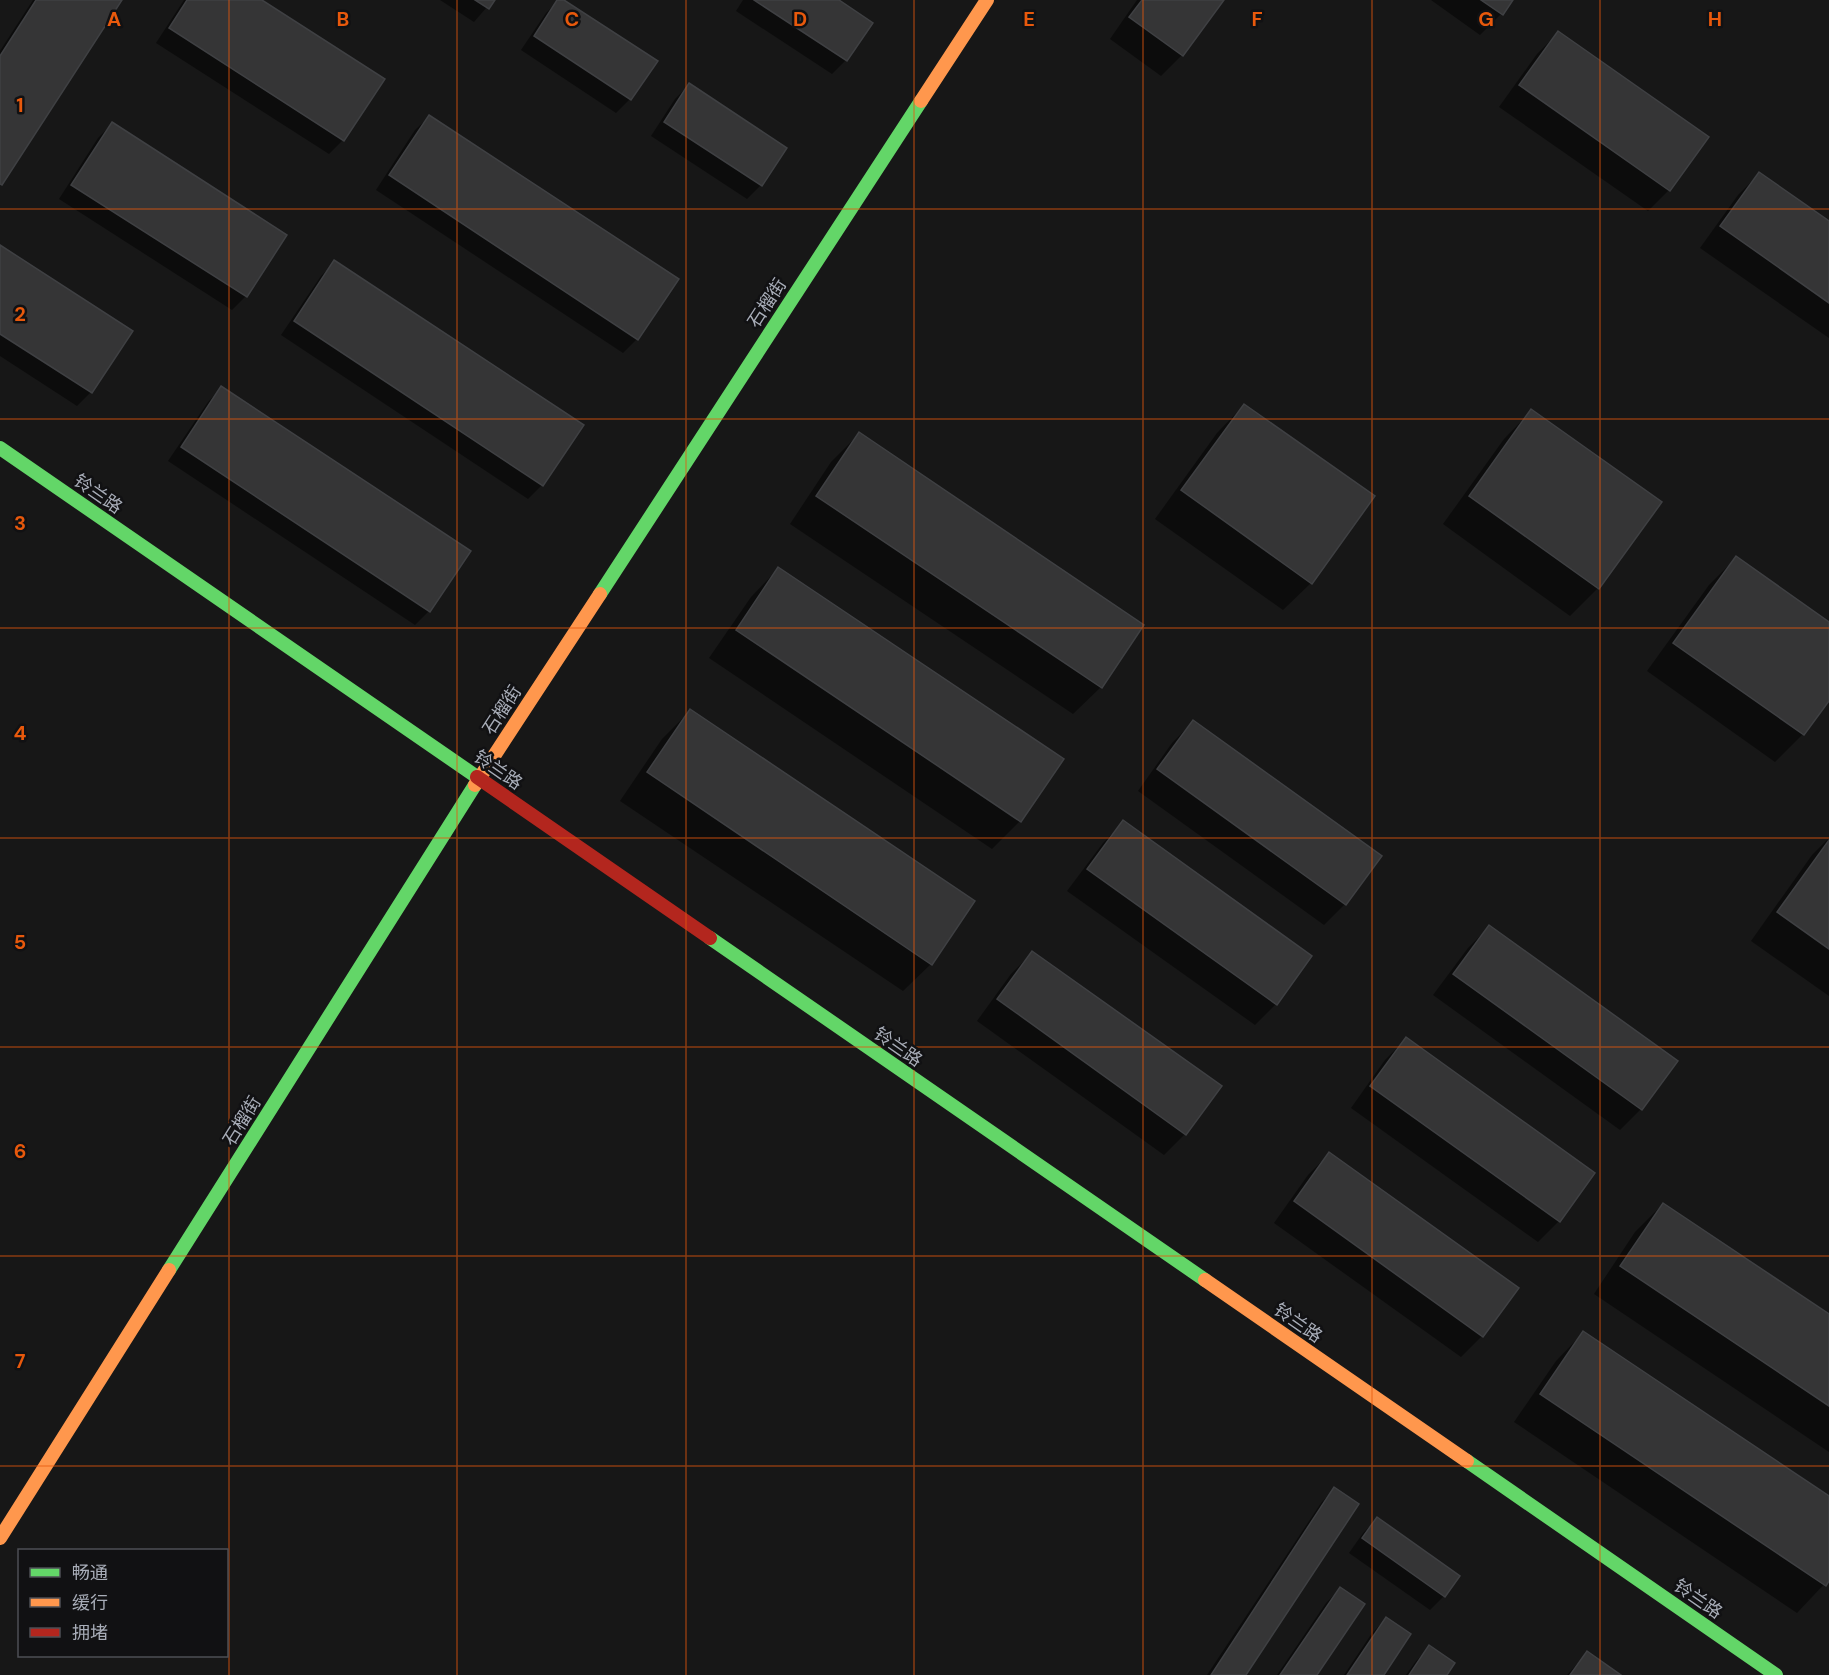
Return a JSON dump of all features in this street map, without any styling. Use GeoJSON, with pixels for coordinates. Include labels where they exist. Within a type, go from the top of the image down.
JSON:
{"type":"FeatureCollection","features":[{"type":"Feature","properties":{"kind":"street","name":"石榴街"},"geometry":{"type":"LineString","coordinates":[[0,1538],[479,779],[987,0]]}},
{"type":"Feature","properties":{"kind":"street","name":"铃兰路"},"geometry":{"type":"LineString","coordinates":[[0,448],[1776,1675]]}},
{"type":"Feature","properties":{"kind":"building"},"geometry":{"type":"Polygon","coordinates":[[[36,0],[122,0],[2,185],[0,184],[0,56],[36,0]]]}},
{"type":"Feature","properties":{"kind":"building"},"geometry":{"type":"Polygon","coordinates":[[[187,0],[262,0],[385,79],[344,141],[169,28],[187,0]]]}},
{"type":"Feature","properties":{"kind":"building"},"geometry":{"type":"Polygon","coordinates":[[[475,0],[495,0],[489,9],[475,0]]]}},
{"type":"Feature","properties":{"kind":"building"},"geometry":{"type":"Polygon","coordinates":[[[557,0],[564,0],[658,61],[631,100],[534,36],[557,0]]]}},
{"type":"Feature","properties":{"kind":"building"},"geometry":{"type":"Polygon","coordinates":[[[754,0],[839,0],[873,23],[847,61],[754,0]]]}},
{"type":"Feature","properties":{"kind":"building"},"geometry":{"type":"Polygon","coordinates":[[[1142,0],[1224,0],[1183,56],[1129,17],[1142,0]]]}},
{"type":"Feature","properties":{"kind":"building"},"geometry":{"type":"Polygon","coordinates":[[[1481,0],[1513,0],[1503,15],[1481,0]]]}},
{"type":"Feature","properties":{"kind":"building"},"geometry":{"type":"Polygon","coordinates":[[[1558,31],[1709,137],[1670,191],[1519,85],[1558,31]]]}},
{"type":"Feature","properties":{"kind":"building"},"geometry":{"type":"Polygon","coordinates":[[[689,83],[787,148],[762,186],[664,122],[689,83]]]}},
{"type":"Feature","properties":{"kind":"building"},"geometry":{"type":"Polygon","coordinates":[[[429,115],[679,279],[638,340],[389,175],[429,115]]]}},
{"type":"Feature","properties":{"kind":"building"},"geometry":{"type":"Polygon","coordinates":[[[112,122],[287,235],[247,297],[71,185],[112,122]]]}},
{"type":"Feature","properties":{"kind":"building"},"geometry":{"type":"Polygon","coordinates":[[[1759,172],[1829,221],[1829,303],[1720,226],[1759,172]]]}},
{"type":"Feature","properties":{"kind":"building"},"geometry":{"type":"Polygon","coordinates":[[[0,245],[133,331],[92,393],[0,334],[0,245]]]}},
{"type":"Feature","properties":{"kind":"building"},"geometry":{"type":"Polygon","coordinates":[[[334,260],[584,425],[543,486],[294,321],[334,260]]]}},
{"type":"Feature","properties":{"kind":"building"},"geometry":{"type":"Polygon","coordinates":[[[221,386],[471,551],[430,612],[181,447],[221,386]]]}},
{"type":"Feature","properties":{"kind":"building"},"geometry":{"type":"Polygon","coordinates":[[[1244,404],[1375,496],[1312,584],[1181,490],[1244,404]]]}},
{"type":"Feature","properties":{"kind":"building"},"geometry":{"type":"Polygon","coordinates":[[[1531,409],[1662,502],[1599,589],[1469,496],[1531,409]]]}},
{"type":"Feature","properties":{"kind":"building"},"geometry":{"type":"Polygon","coordinates":[[[859,432],[1144,625],[1102,688],[816,496],[859,432]]]}},
{"type":"Feature","properties":{"kind":"building"},"geometry":{"type":"Polygon","coordinates":[[[1736,556],[1829,622],[1829,701],[1804,735],[1673,643],[1736,556]]]}},
{"type":"Feature","properties":{"kind":"building"},"geometry":{"type":"Polygon","coordinates":[[[778,567],[1064,759],[1021,822],[736,630],[778,567]]]}},
{"type":"Feature","properties":{"kind":"building"},"geometry":{"type":"Polygon","coordinates":[[[690,709],[975,901],[932,965],[647,772],[690,709]]]}},
{"type":"Feature","properties":{"kind":"building"},"geometry":{"type":"Polygon","coordinates":[[[1193,720],[1382,856],[1346,905],[1157,769],[1193,720]]]}},
{"type":"Feature","properties":{"kind":"building"},"geometry":{"type":"Polygon","coordinates":[[[1123,820],[1312,956],[1277,1005],[1087,869],[1123,820]]]}},
{"type":"Feature","properties":{"kind":"building"},"geometry":{"type":"Polygon","coordinates":[[[1829,840],[1829,949],[1777,912],[1829,840]]]}},
{"type":"Feature","properties":{"kind":"building"},"geometry":{"type":"Polygon","coordinates":[[[1489,925],[1678,1061],[1642,1110],[1453,974],[1489,925]]]}},
{"type":"Feature","properties":{"kind":"building"},"geometry":{"type":"Polygon","coordinates":[[[1032,951],[1222,1086],[1186,1135],[997,999],[1032,951]]]}},
{"type":"Feature","properties":{"kind":"building"},"geometry":{"type":"Polygon","coordinates":[[[1406,1037],[1595,1173],[1560,1222],[1370,1086],[1406,1037]]]}},
{"type":"Feature","properties":{"kind":"building"},"geometry":{"type":"Polygon","coordinates":[[[1329,1152],[1519,1288],[1483,1337],[1294,1201],[1329,1152]]]}},
{"type":"Feature","properties":{"kind":"building"},"geometry":{"type":"Polygon","coordinates":[[[1663,1203],[1829,1314],[1829,1406],[1620,1266],[1663,1203]]]}},
{"type":"Feature","properties":{"kind":"building"},"geometry":{"type":"Polygon","coordinates":[[[1583,1331],[1829,1496],[1829,1581],[1826,1586],[1540,1394],[1583,1331]]]}},
{"type":"Feature","properties":{"kind":"building"},"geometry":{"type":"Polygon","coordinates":[[[1334,1487],[1359,1504],[1246,1675],[1211,1675],[1334,1487]]]}},
{"type":"Feature","properties":{"kind":"building"},"geometry":{"type":"Polygon","coordinates":[[[1377,1517],[1460,1576],[1445,1597],[1362,1538],[1377,1517]]]}},
{"type":"Feature","properties":{"kind":"building"},"geometry":{"type":"Polygon","coordinates":[[[1340,1587],[1365,1604],[1317,1675],[1280,1675],[1340,1587]]]}},
{"type":"Feature","properties":{"kind":"building"},"geometry":{"type":"Polygon","coordinates":[[[1386,1617],[1411,1634],[1384,1675],[1347,1675],[1386,1617]]]}},
{"type":"Feature","properties":{"kind":"building"},"geometry":{"type":"Polygon","coordinates":[[[1429,1645],[1455,1663],[1447,1675],[1409,1675],[1429,1645]]]}},
{"type":"Feature","properties":{"kind":"building"},"geometry":{"type":"Polygon","coordinates":[[[1587,1651],[1621,1675],[1570,1675],[1587,1651]]]}},
{"type":"Feature","properties":{"kind":"traffic: fast"},"geometry":{"type":"LineString","coordinates":[[600,594],[921,101]]}},
{"type":"Feature","properties":{"kind":"traffic: fast"},"geometry":{"type":"LineString","coordinates":[[0,448],[477,777]]}},
{"type":"Feature","properties":{"kind":"traffic: fast"},"geometry":{"type":"LineString","coordinates":[[169,1270],[475,785]]}},
{"type":"Feature","properties":{"kind":"traffic: fast"},"geometry":{"type":"LineString","coordinates":[[710,938],[1205,1280]]}},
{"type":"Feature","properties":{"kind":"traffic: fast"},"geometry":{"type":"LineString","coordinates":[[1467,1461],[1776,1675]]}},
{"type":"Feature","properties":{"kind":"traffic: slow"},"geometry":{"type":"LineString","coordinates":[[921,101],[987,0]]}},
{"type":"Feature","properties":{"kind":"traffic: slow"},"geometry":{"type":"LineString","coordinates":[[475,785],[600,594]]}},
{"type":"Feature","properties":{"kind":"traffic: slow"},"geometry":{"type":"LineString","coordinates":[[0,1538],[169,1270]]}},
{"type":"Feature","properties":{"kind":"traffic: slow"},"geometry":{"type":"LineString","coordinates":[[1205,1280],[1467,1461]]}},
{"type":"Feature","properties":{"kind":"traffic: jam"},"geometry":{"type":"LineString","coordinates":[[477,777],[710,938]]}}]}
